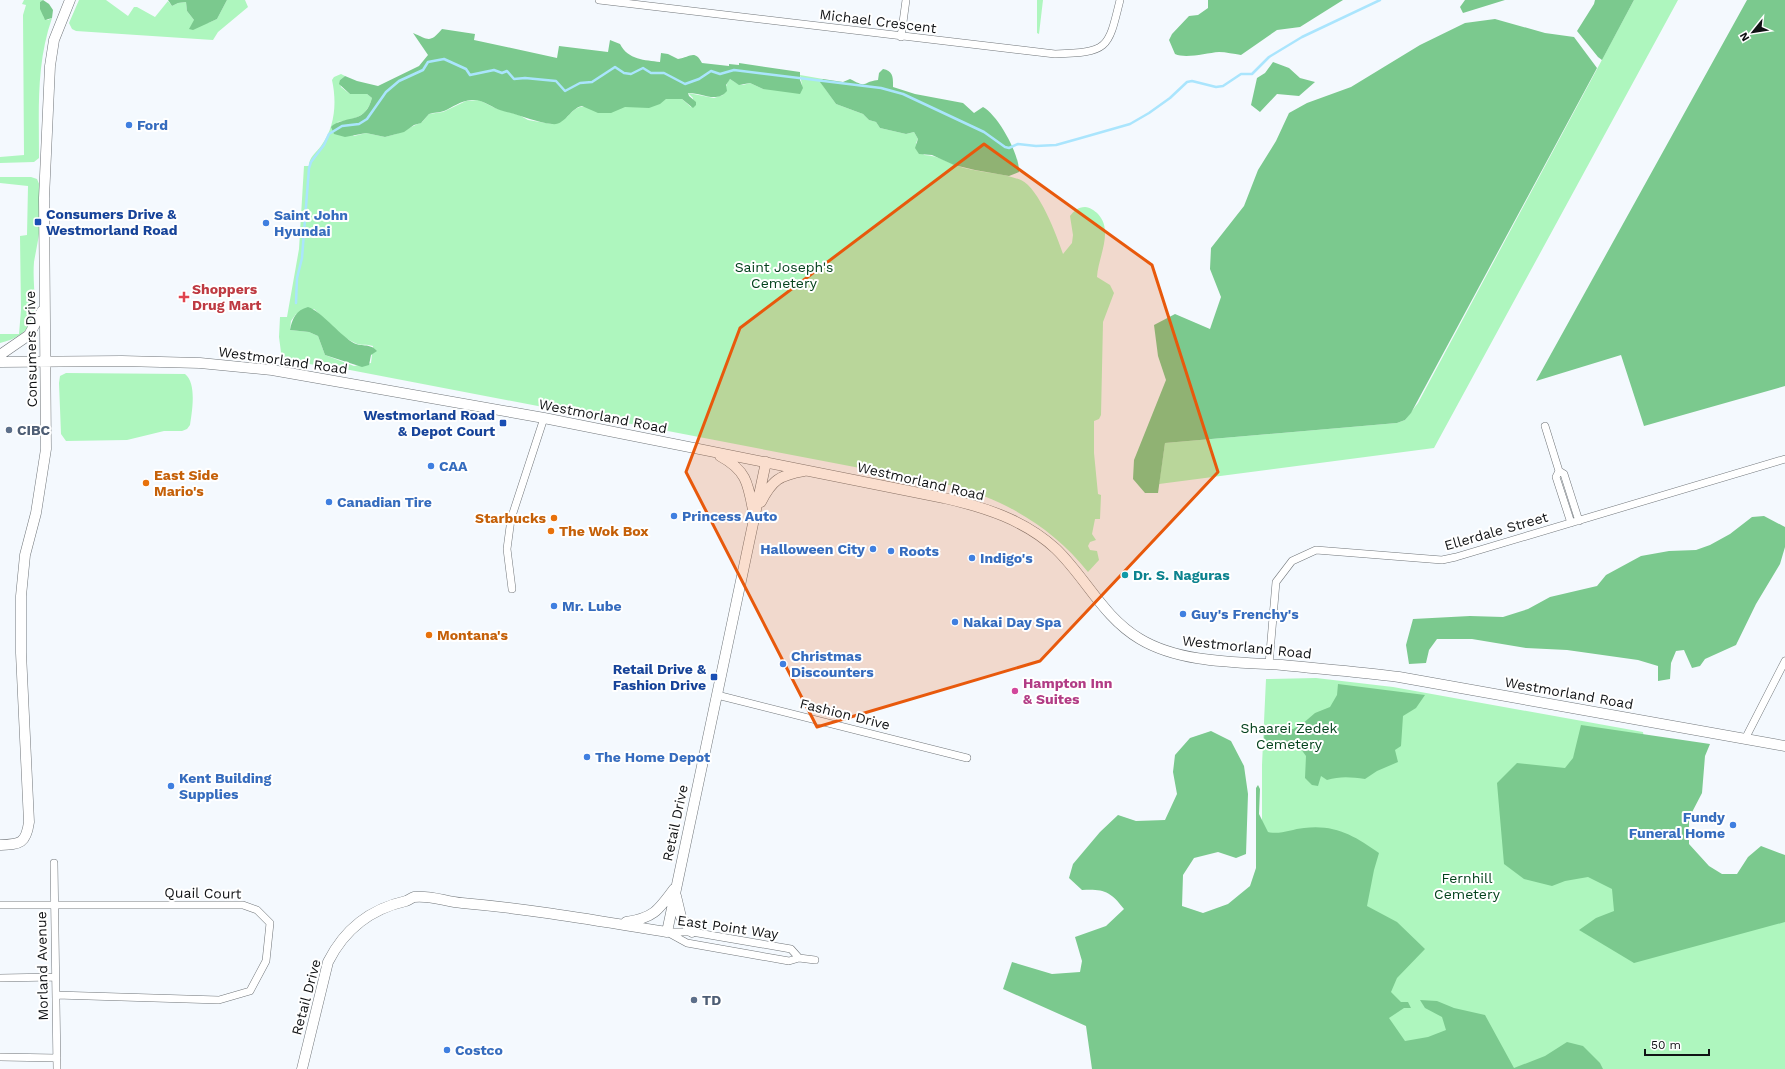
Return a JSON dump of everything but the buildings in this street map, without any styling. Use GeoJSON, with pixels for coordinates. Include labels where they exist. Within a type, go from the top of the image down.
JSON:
{"type":"FeatureCollection","features":[{"type":"Feature","properties":{"kind":"street","name":"Consumers Drive"},"geometry":{"type":"LineString","coordinates":[[0,845],[18,844],[22,842],[28,833],[29,822],[21,653],[21,596],[25,555],[36,513],[45,465],[44,198],[50,66],[54,40],[70,0]]}},
{"type":"Feature","properties":{"kind":"street","name":"Michael Crescent"},"geometry":{"type":"LineString","coordinates":[[599,0],[1046,54],[1088,52],[1099,48],[1111,37],[1120,0]]}},
{"type":"Feature","properties":{"kind":"street"},"geometry":{"type":"LineString","coordinates":[[901,37],[906,0]]}},
{"type":"Feature","properties":{"kind":"street"},"geometry":{"type":"LineString","coordinates":[[0,355],[29,335],[37,322],[44,305]]}},
{"type":"Feature","properties":{"kind":"street","name":"Westmorland Road"},"geometry":{"type":"LineString","coordinates":[[0,362],[138,361],[227,365],[366,386],[544,418],[811,470],[970,504],[1022,524],[1056,549],[1115,620],[1139,639],[1161,649],[1184,655],[1399,677],[1785,746]]}},
{"type":"Feature","properties":{"kind":"street"},"geometry":{"type":"LineString","coordinates":[[512,589],[507,549],[511,519],[544,418]]}},
{"type":"Feature","properties":{"kind":"street"},"geometry":{"type":"LineString","coordinates":[[1545,426],[1559,471],[1564,474],[1579,520]]}},
{"type":"Feature","properties":{"kind":"street"},"geometry":{"type":"LineString","coordinates":[[710,451],[730,461],[739,468],[745,476],[755,516]]}},
{"type":"Feature","properties":{"kind":"street","name":"Ellerdale Street"},"geometry":{"type":"LineString","coordinates":[[1269,664],[1276,582],[1292,562],[1316,550],[1442,560],[1785,459]]}},
{"type":"Feature","properties":{"kind":"street","name":"Retail Drive"},"geometry":{"type":"LineString","coordinates":[[302,1069],[328,962],[342,938],[364,918],[390,904],[406,901],[413,904],[441,904],[453,902],[508,906],[667,932],[675,888],[766,462]]}},
{"type":"Feature","properties":{"kind":"street"},"geometry":{"type":"LineString","coordinates":[[755,516],[766,493],[775,481],[784,475],[811,470]]}},
{"type":"Feature","properties":{"kind":"street"},"geometry":{"type":"LineString","coordinates":[[1559,471],[1556,477],[1571,523]]}},
{"type":"Feature","properties":{"kind":"street"},"geometry":{"type":"LineString","coordinates":[[1745,739],[1785,662]]}},
{"type":"Feature","properties":{"kind":"street","name":"Fashion Drive"},"geometry":{"type":"LineString","coordinates":[[717,695],[967,758]]}},
{"type":"Feature","properties":{"kind":"street","name":"Morland Avenue"},"geometry":{"type":"LineString","coordinates":[[54,863],[57,1069]]}},
{"type":"Feature","properties":{"kind":"street"},"geometry":{"type":"LineString","coordinates":[[616,924],[643,920],[655,914],[675,888]]}},
{"type":"Feature","properties":{"kind":"street"},"geometry":{"type":"LineString","coordinates":[[675,888],[676,901],[680,912],[692,932]]}},
{"type":"Feature","properties":{"kind":"street"},"geometry":{"type":"LineString","coordinates":[[0,905],[54,906]]}},
{"type":"Feature","properties":{"kind":"street","name":"Quail Court"},"geometry":{"type":"LineString","coordinates":[[54,906],[242,905],[257,910],[270,923],[266,961],[250,991],[219,1000],[56,995]]}},
{"type":"Feature","properties":{"kind":"street","name":"East Point Way"},"geometry":{"type":"LineString","coordinates":[[667,932],[692,932],[791,949],[799,958]]}},
{"type":"Feature","properties":{"kind":"street","name":"East Point Way"},"geometry":{"type":"LineString","coordinates":[[667,932],[687,943],[789,961],[799,958],[815,960]]}},
{"type":"Feature","properties":{"kind":"street"},"geometry":{"type":"LineString","coordinates":[[0,978],[55,977]]}},
{"type":"Feature","properties":{"kind":"street"},"geometry":{"type":"LineString","coordinates":[[0,1057],[57,1058]]}},
{"type":"Feature","properties":{"kind":"highlighted area"},"geometry":{"type":"Polygon","coordinates":[[[984,144],[1152,265],[1218,472],[1040,661],[817,727],[686,472],[740,328],[984,144]]]}},
{"type":"Feature","properties":{"kind":"green space"},"geometry":{"type":"Polygon","coordinates":[[[24,0],[43,0],[40,2],[44,18],[48,20],[52,18],[43,53],[41,70],[39,105],[39,158],[34,162],[0,163],[0,157],[24,155],[23,15],[26,5],[22,4],[24,0]]]}},
{"type":"Feature","properties":{"kind":"green space"},"geometry":{"type":"Polygon","coordinates":[[[43,0],[49,4],[53,10],[52,18],[45,20],[40,9],[40,2],[43,0]]]}},
{"type":"Feature","properties":{"kind":"green space"},"geometry":{"type":"Polygon","coordinates":[[[79,0],[106,0],[128,16],[134,7],[137,7],[155,17],[168,1],[172,6],[178,3],[186,2],[187,11],[194,20],[208,23],[217,19],[227,0],[245,0],[248,7],[218,32],[213,40],[76,31],[72,29],[69,23],[79,0]]]}},
{"type":"Feature","properties":{"kind":"green space"},"geometry":{"type":"Polygon","coordinates":[[[168,0],[227,0],[217,19],[193,30],[189,29],[194,20],[187,11],[186,2],[178,3],[172,6],[168,0]]]}},
{"type":"Feature","properties":{"kind":"green space"},"geometry":{"type":"Polygon","coordinates":[[[1037,0],[1043,0],[1039,34],[1037,33],[1037,0]]]}},
{"type":"Feature","properties":{"kind":"green space"},"geometry":{"type":"Polygon","coordinates":[[[1208,0],[1343,0],[1300,27],[1277,30],[1241,55],[1219,52],[1190,56],[1175,54],[1169,40],[1172,34],[1189,16],[1198,15],[1208,8],[1208,0]]]}},
{"type":"Feature","properties":{"kind":"green space"},"geometry":{"type":"Polygon","coordinates":[[[1465,0],[1505,0],[1463,13],[1460,7],[1465,0]]]}},
{"type":"Feature","properties":{"kind":"green space"},"geometry":{"type":"Polygon","coordinates":[[[1595,0],[1634,0],[1602,60],[1577,31],[1595,0]]]}},
{"type":"Feature","properties":{"kind":"green space"},"geometry":{"type":"Polygon","coordinates":[[[1634,0],[1678,0],[1434,448],[1159,484],[1165,443],[1397,423],[1405,420],[1418,403],[1634,0]]]}},
{"type":"Feature","properties":{"kind":"green space"},"geometry":{"type":"Polygon","coordinates":[[[1747,0],[1785,0],[1785,386],[1644,426],[1621,355],[1536,381],[1747,0]]]}},
{"type":"Feature","properties":{"kind":"green space"},"geometry":{"type":"Polygon","coordinates":[[[1495,19],[1545,33],[1574,37],[1597,68],[1411,413],[1405,420],[1397,423],[1165,443],[1158,493],[1145,493],[1133,479],[1134,460],[1166,380],[1158,356],[1154,325],[1175,314],[1210,329],[1221,297],[1210,269],[1211,248],[1244,206],[1258,170],[1276,141],[1289,113],[1307,103],[1351,87],[1420,45],[1465,23],[1495,19]]]}},
{"type":"Feature","properties":{"kind":"green space"},"geometry":{"type":"Polygon","coordinates":[[[442,29],[475,34],[474,40],[557,58],[559,46],[608,52],[610,40],[620,44],[623,49],[632,56],[643,60],[660,62],[661,53],[668,54],[678,59],[694,55],[697,56],[702,63],[729,66],[729,64],[739,65],[739,63],[800,72],[800,80],[803,88],[800,94],[763,89],[750,83],[739,85],[730,79],[726,85],[727,91],[718,97],[688,93],[689,96],[696,102],[696,105],[693,108],[682,99],[666,99],[660,104],[649,108],[625,107],[611,113],[598,113],[582,106],[578,107],[564,120],[557,124],[534,120],[499,110],[484,102],[472,100],[460,103],[442,112],[429,114],[421,123],[414,125],[404,132],[385,137],[366,133],[345,137],[334,134],[331,127],[333,125],[361,115],[369,106],[372,98],[367,94],[350,94],[339,84],[340,80],[345,76],[357,81],[378,86],[419,66],[428,55],[413,33],[429,39],[435,37],[442,29]]]}},
{"type":"Feature","properties":{"kind":"green space"},"geometry":{"type":"Polygon","coordinates":[[[1273,62],[1289,68],[1300,78],[1315,82],[1299,96],[1277,94],[1260,112],[1251,105],[1257,78],[1265,73],[1273,62]]]}},
{"type":"Feature","properties":{"kind":"green space"},"geometry":{"type":"Polygon","coordinates":[[[883,69],[891,73],[893,78],[893,87],[915,94],[963,103],[974,113],[983,107],[989,111],[1007,136],[1012,146],[1016,156],[1019,172],[1009,176],[975,170],[954,165],[932,155],[919,154],[915,148],[918,139],[914,132],[906,134],[880,128],[876,122],[869,120],[863,114],[836,104],[820,82],[823,79],[843,82],[850,79],[860,84],[865,84],[878,80],[879,73],[883,69]]]}},
{"type":"Feature","properties":{"kind":"green space","name":"Saint Joseph's Cemetery"},"geometry":{"type":"Polygon","coordinates":[[[341,74],[345,76],[340,80],[341,87],[350,94],[367,94],[372,98],[367,109],[359,116],[349,120],[337,122],[354,136],[366,133],[385,137],[396,134],[422,122],[429,114],[443,112],[466,101],[479,100],[495,108],[519,115],[528,120],[552,124],[564,119],[580,107],[591,108],[595,111],[666,99],[682,99],[691,107],[693,98],[688,93],[714,98],[723,95],[730,79],[736,83],[743,85],[750,83],[763,89],[802,85],[800,75],[823,79],[821,83],[836,104],[863,114],[869,120],[876,122],[880,128],[906,134],[914,132],[918,139],[916,143],[924,155],[939,158],[964,168],[1000,174],[1021,180],[1028,185],[1041,202],[1063,254],[1072,243],[1073,235],[1070,216],[1075,211],[1083,207],[1092,209],[1103,221],[1105,228],[1104,244],[1097,277],[1110,285],[1114,293],[1103,322],[1101,415],[1099,419],[1094,421],[1094,453],[1098,494],[1101,495],[1100,519],[1095,519],[1092,534],[1096,540],[1090,542],[1088,546],[1090,550],[1097,551],[1099,560],[1088,572],[1060,542],[1028,518],[1010,508],[974,492],[954,486],[350,370],[282,360],[279,337],[280,317],[287,317],[299,249],[304,166],[309,166],[311,158],[326,139],[332,123],[334,114],[334,89],[332,80],[334,77],[341,74]],[[314,309],[296,314],[291,321],[290,330],[309,332],[318,336],[325,355],[354,366],[371,363],[373,346],[357,344],[349,340],[338,332],[314,309]]]}},
{"type":"Feature","properties":{"kind":"green space"},"geometry":{"type":"Polygon","coordinates":[[[0,177],[31,177],[37,179],[40,186],[39,220],[37,220],[37,225],[40,225],[34,262],[35,301],[31,322],[25,330],[15,338],[0,343],[0,334],[19,334],[21,310],[20,236],[27,235],[28,186],[0,183],[0,177]]]}},
{"type":"Feature","properties":{"kind":"green space"},"geometry":{"type":"Polygon","coordinates":[[[308,307],[319,313],[355,344],[374,348],[377,351],[371,355],[369,365],[362,367],[325,355],[318,336],[309,332],[290,330],[295,316],[300,310],[308,307]]]}},
{"type":"Feature","properties":{"kind":"green space"},"geometry":{"type":"Polygon","coordinates":[[[66,373],[185,374],[189,378],[191,384],[193,398],[190,425],[187,429],[182,431],[164,431],[127,440],[66,441],[61,434],[59,383],[60,376],[66,373]]]}},
{"type":"Feature","properties":{"kind":"green space"},"geometry":{"type":"Polygon","coordinates":[[[1764,516],[1785,527],[1785,547],[1780,564],[1756,604],[1736,645],[1705,659],[1700,666],[1692,668],[1684,650],[1676,651],[1671,663],[1670,679],[1658,681],[1658,666],[1638,660],[1567,650],[1526,648],[1472,639],[1437,639],[1429,650],[1426,663],[1409,664],[1406,645],[1413,619],[1470,616],[1503,617],[1528,609],[1550,597],[1597,586],[1606,575],[1641,556],[1669,551],[1696,550],[1710,545],[1730,534],[1752,517],[1764,516]]]}},
{"type":"Feature","properties":{"kind":"green space","name":"Fernhill Cemetery"},"geometry":{"type":"Polygon","coordinates":[[[1316,678],[1393,687],[1643,732],[1670,905],[1785,884],[1785,1069],[1288,1069],[1262,832],[1262,765],[1266,679],[1316,678]]]}},
{"type":"Feature","properties":{"kind":"green space","name":"Shaarei Zedek Cemetery"},"geometry":{"type":"Polygon","coordinates":[[[1338,684],[1425,695],[1416,708],[1403,716],[1401,746],[1395,750],[1398,762],[1377,771],[1365,779],[1346,777],[1327,780],[1321,776],[1318,786],[1312,785],[1305,778],[1306,756],[1298,745],[1267,745],[1264,739],[1265,729],[1293,729],[1301,725],[1315,713],[1330,707],[1337,695],[1338,684]]]}},
{"type":"Feature","properties":{"kind":"green space"},"geometry":{"type":"Polygon","coordinates":[[[1581,725],[1710,744],[1705,756],[1702,793],[1689,818],[1689,844],[1709,866],[1722,874],[1737,874],[1748,857],[1761,846],[1785,855],[1785,922],[1634,963],[1579,930],[1596,918],[1614,911],[1612,889],[1588,877],[1565,881],[1552,886],[1524,879],[1504,864],[1497,783],[1517,763],[1565,768],[1573,758],[1581,725]]]}},
{"type":"Feature","properties":{"kind":"green space"},"geometry":{"type":"Polygon","coordinates":[[[1211,731],[1231,741],[1244,766],[1248,794],[1246,854],[1236,858],[1218,852],[1194,858],[1183,875],[1182,906],[1203,913],[1228,904],[1250,886],[1256,868],[1256,788],[1258,785],[1260,789],[1259,814],[1268,832],[1277,833],[1315,827],[1325,828],[1344,833],[1362,841],[1379,853],[1367,906],[1397,922],[1425,949],[1397,978],[1391,992],[1401,1002],[1408,1002],[1411,1008],[1404,1008],[1389,1018],[1405,1041],[1428,1037],[1446,1030],[1442,1017],[1425,1008],[1420,1000],[1437,1001],[1454,1008],[1485,1015],[1514,1068],[1545,1056],[1567,1042],[1583,1046],[1600,1063],[1603,1069],[1092,1069],[1086,1026],[1003,989],[1012,962],[1052,974],[1080,972],[1082,961],[1075,937],[1106,926],[1124,909],[1115,898],[1106,892],[1082,890],[1069,878],[1073,864],[1100,832],[1118,815],[1136,821],[1165,820],[1177,794],[1173,772],[1175,755],[1190,738],[1211,731]]]}},
{"type":"Feature","properties":{"kind":"waterway"},"geometry":{"type":"LineString","coordinates":[[296,303],[297,278],[302,258],[309,168],[311,162],[324,145],[329,134],[342,126],[359,124],[367,119],[386,92],[399,81],[423,70],[428,62],[444,59],[466,69],[470,75],[494,70],[502,73],[507,71],[514,79],[525,78],[556,81],[565,91],[580,83],[592,82],[615,67],[624,73],[631,74],[643,68],[651,73],[664,73],[685,84],[699,79],[711,71],[720,74],[734,70],[881,88],[903,94],[984,132],[1005,147],[1009,148],[1018,144],[1036,146],[1056,145],[1130,124],[1170,98],[1187,82],[1192,81],[1216,87],[1223,86],[1241,74],[1252,74],[1269,57],[1302,37],[1380,0]]}},
{"type":"Feature","properties":{"kind":"place","name":"Ford"},"geometry":{"type":"Point","coordinates":[129,125]}},
{"type":"Feature","properties":{"kind":"place","name":"Consumers Drive & Westmorland Road"},"geometry":{"type":"Point","coordinates":[38,222]}},
{"type":"Feature","properties":{"kind":"place","name":"Saint John Hyundai"},"geometry":{"type":"Point","coordinates":[266,223]}},
{"type":"Feature","properties":{"kind":"place","name":"Shoppers Drug Mart"},"geometry":{"type":"Point","coordinates":[184,297]}},
{"type":"Feature","properties":{"kind":"place","name":"Westmorland Road & Depot Court"},"geometry":{"type":"Point","coordinates":[503,423]}},
{"type":"Feature","properties":{"kind":"place","name":"CIBC"},"geometry":{"type":"Point","coordinates":[9,430]}},
{"type":"Feature","properties":{"kind":"place","name":"CAA"},"geometry":{"type":"Point","coordinates":[431,466]}},
{"type":"Feature","properties":{"kind":"place","name":"East Side Mario's"},"geometry":{"type":"Point","coordinates":[146,483]}},
{"type":"Feature","properties":{"kind":"place","name":"Canadian Tire"},"geometry":{"type":"Point","coordinates":[329,502]}},
{"type":"Feature","properties":{"kind":"place","name":"Princess Auto"},"geometry":{"type":"Point","coordinates":[674,516]}},
{"type":"Feature","properties":{"kind":"place","name":"Starbucks"},"geometry":{"type":"Point","coordinates":[554,518]}},
{"type":"Feature","properties":{"kind":"place","name":"The Wok Box"},"geometry":{"type":"Point","coordinates":[551,531]}},
{"type":"Feature","properties":{"kind":"place","name":"Halloween City"},"geometry":{"type":"Point","coordinates":[873,549]}},
{"type":"Feature","properties":{"kind":"place","name":"Roots"},"geometry":{"type":"Point","coordinates":[891,551]}},
{"type":"Feature","properties":{"kind":"place","name":"Indigo's"},"geometry":{"type":"Point","coordinates":[972,558]}},
{"type":"Feature","properties":{"kind":"place","name":"Dr. S. Naguras"},"geometry":{"type":"Point","coordinates":[1125,575]}},
{"type":"Feature","properties":{"kind":"place","name":"Mr. Lube"},"geometry":{"type":"Point","coordinates":[554,606]}},
{"type":"Feature","properties":{"kind":"place","name":"Guy's Frenchy's"},"geometry":{"type":"Point","coordinates":[1183,614]}},
{"type":"Feature","properties":{"kind":"place","name":"Nakai Day Spa"},"geometry":{"type":"Point","coordinates":[955,622]}},
{"type":"Feature","properties":{"kind":"place","name":"Montana's"},"geometry":{"type":"Point","coordinates":[429,635]}},
{"type":"Feature","properties":{"kind":"place","name":"Christmas Discounters"},"geometry":{"type":"Point","coordinates":[783,664]}},
{"type":"Feature","properties":{"kind":"place","name":"Retail Drive & Fashion Drive"},"geometry":{"type":"Point","coordinates":[714,677]}},
{"type":"Feature","properties":{"kind":"place","name":"Hampton Inn & Suites"},"geometry":{"type":"Point","coordinates":[1015,691]}},
{"type":"Feature","properties":{"kind":"place","name":"The Home Depot"},"geometry":{"type":"Point","coordinates":[587,757]}},
{"type":"Feature","properties":{"kind":"place","name":"Kent Building Supplies"},"geometry":{"type":"Point","coordinates":[171,786]}},
{"type":"Feature","properties":{"kind":"place","name":"Fundy Funeral Home"},"geometry":{"type":"Point","coordinates":[1733,825]}},
{"type":"Feature","properties":{"kind":"place","name":"TD"},"geometry":{"type":"Point","coordinates":[694,1000]}},
{"type":"Feature","properties":{"kind":"place","name":"Costco"},"geometry":{"type":"Point","coordinates":[447,1050]}}]}
